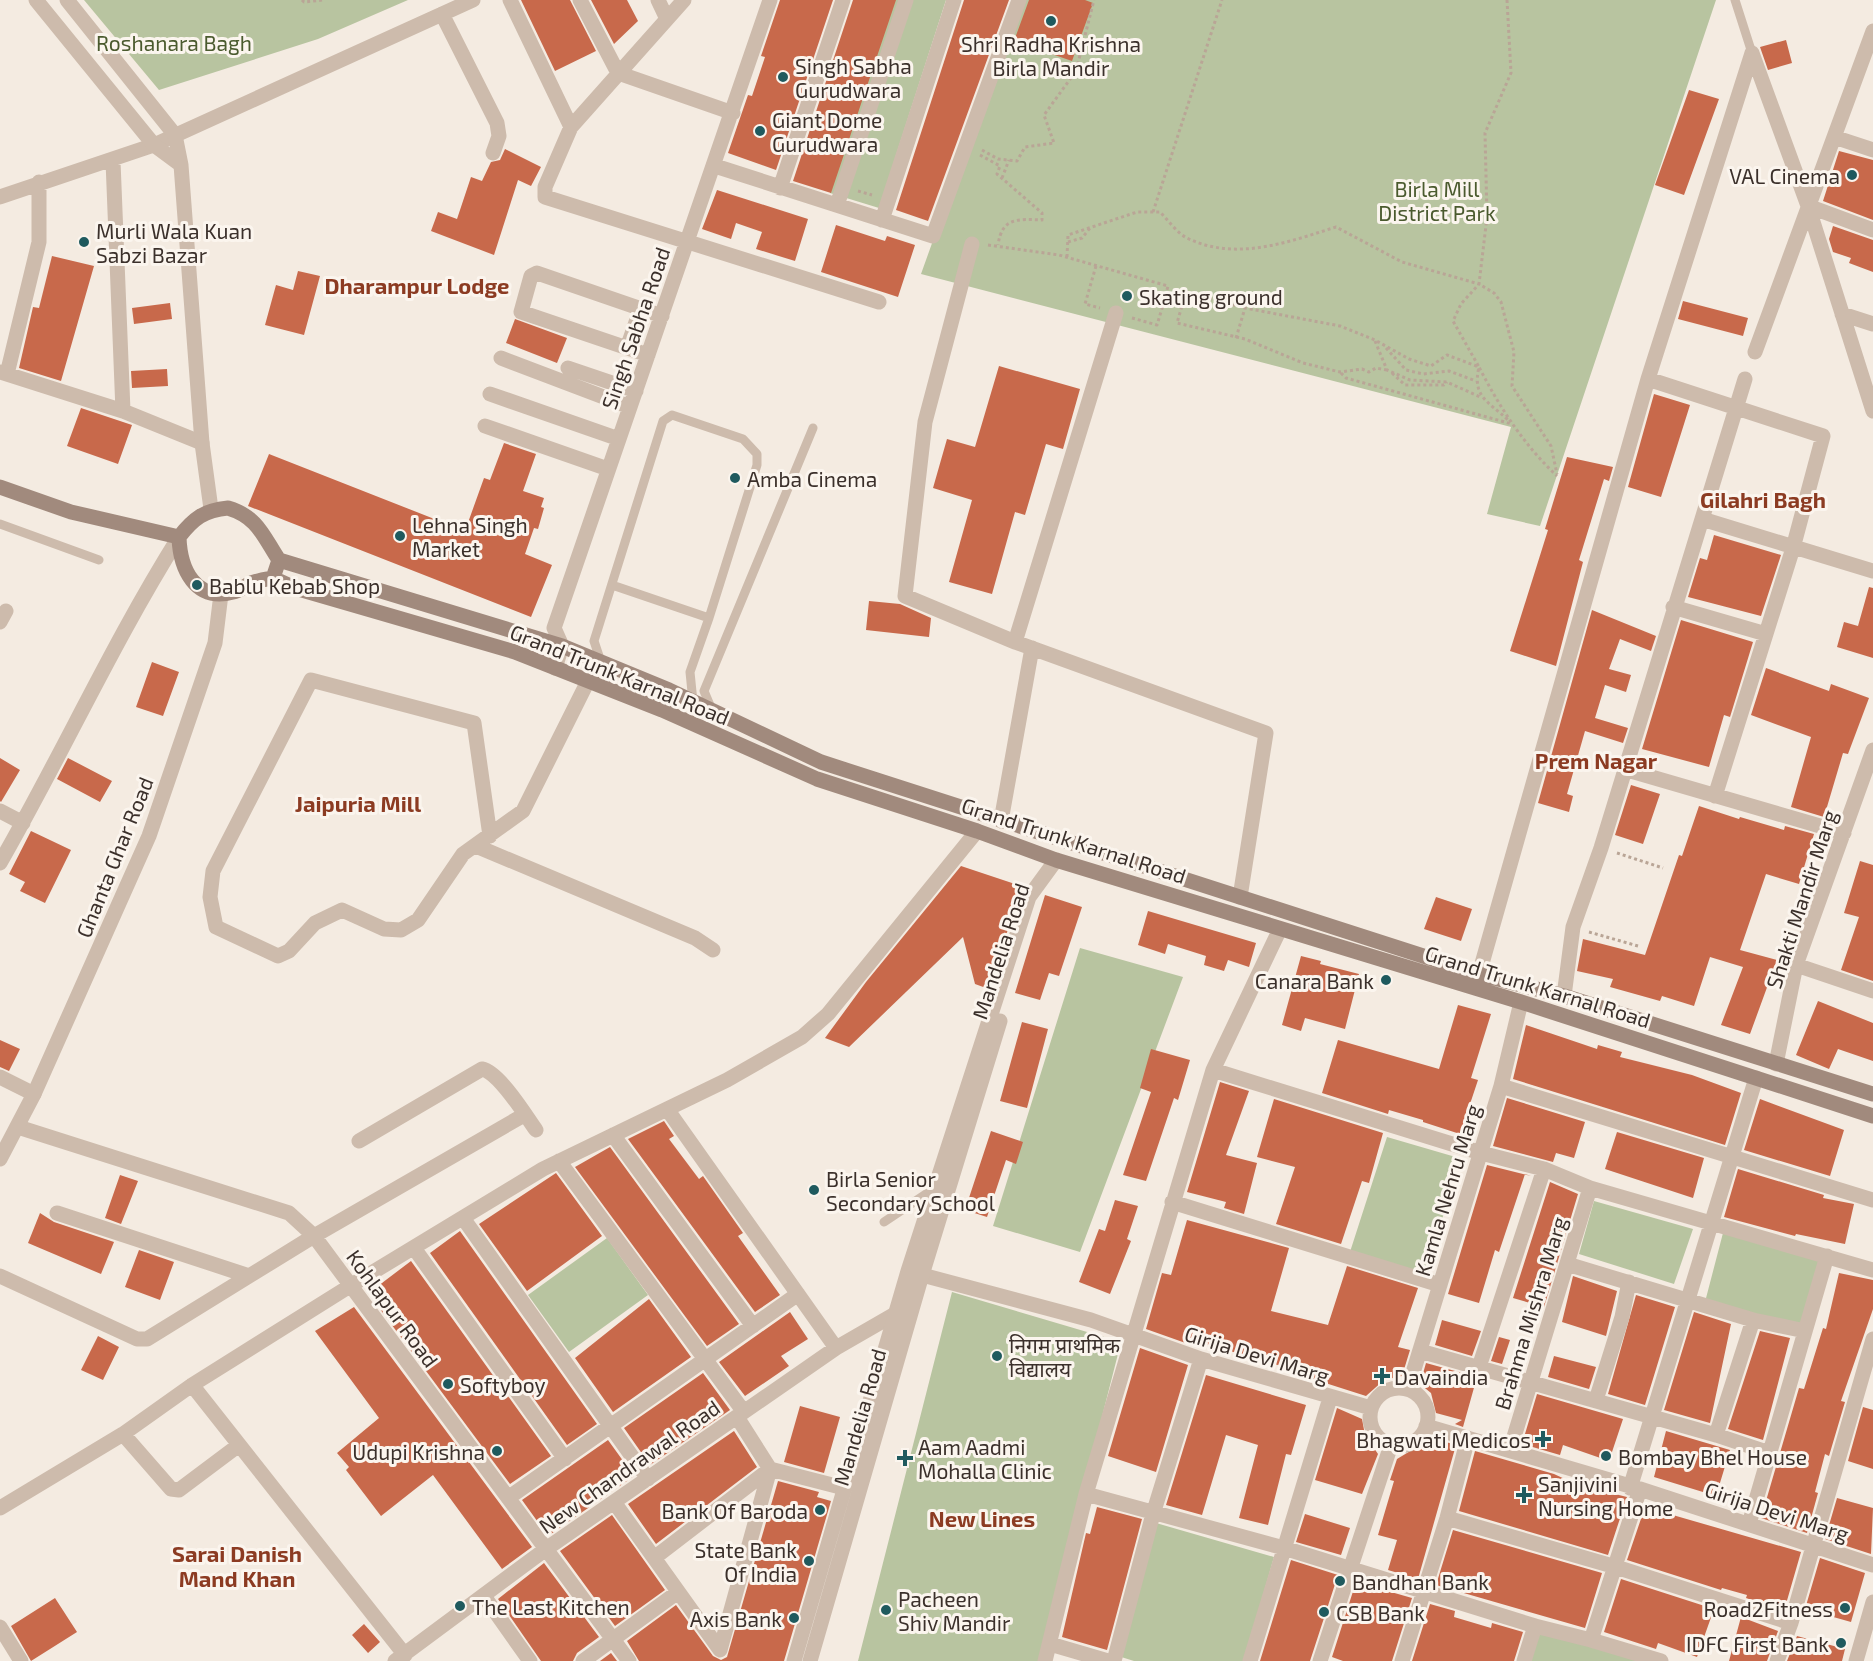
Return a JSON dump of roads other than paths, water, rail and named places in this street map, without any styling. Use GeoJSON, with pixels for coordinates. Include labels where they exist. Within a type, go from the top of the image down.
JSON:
{"type":"FeatureCollection","features":[{"type":"Feature","properties":{"kind":"main road"},"geometry":{"type":"LineString","coordinates":[[0,487],[71,512],[179,537]]}},
{"type":"Feature","properties":{"kind":"main road"},"geometry":{"type":"LineString","coordinates":[[228,508],[244,513],[257,524],[279,560],[273,578],[252,582],[232,593],[222,594],[208,591],[188,576],[182,564],[179,537],[192,520],[211,509],[228,508]]}},
{"type":"Feature","properties":{"kind":"main road","name":"Grand Trunk Karnal Road"},"geometry":{"type":"LineString","coordinates":[[279,560],[562,646],[712,710],[821,762],[1479,974],[1564,996],[1873,1094]]}},
{"type":"Feature","properties":{"kind":"main road","name":"Grand Trunk Karnal Road"},"geometry":{"type":"LineString","coordinates":[[273,578],[295,588],[515,652],[662,710],[817,779],[977,831],[1056,860],[1521,1002],[1873,1116]]}},
{"type":"Feature","properties":{"kind":"main road"},"geometry":{"type":"LineString","coordinates":[[1056,860],[1062,841]]}},
{"type":"Feature","properties":{"kind":"street"},"geometry":{"type":"LineString","coordinates":[[36,0],[154,145],[181,165]]}},
{"type":"Feature","properties":{"kind":"street"},"geometry":{"type":"LineString","coordinates":[[67,0],[175,135],[181,165],[202,443],[211,509]]}},
{"type":"Feature","properties":{"kind":"street"},"geometry":{"type":"LineString","coordinates":[[0,197],[39,182],[113,161],[154,145],[473,0]]}},
{"type":"Feature","properties":{"kind":"street"},"geometry":{"type":"LineString","coordinates":[[510,0],[572,127]]}},
{"type":"Feature","properties":{"kind":"street"},"geometry":{"type":"LineString","coordinates":[[580,0],[618,73],[733,113]]}},
{"type":"Feature","properties":{"kind":"street"},"geometry":{"type":"LineString","coordinates":[[658,0],[667,19]]}},
{"type":"Feature","properties":{"kind":"street"},"geometry":{"type":"LineString","coordinates":[[684,0],[572,127],[544,186],[545,197],[879,302]]}},
{"type":"Feature","properties":{"kind":"street","name":"Singh Sabha Road"},"geometry":{"type":"LineString","coordinates":[[555,668],[562,646],[554,628],[715,166],[770,0]]}},
{"type":"Feature","properties":{"kind":"street"},"geometry":{"type":"LineString","coordinates":[[780,188],[843,0]]}},
{"type":"Feature","properties":{"kind":"street"},"geometry":{"type":"LineString","coordinates":[[837,205],[906,0]]}},
{"type":"Feature","properties":{"kind":"street"},"geometry":{"type":"LineString","coordinates":[[882,220],[954,0]]}},
{"type":"Feature","properties":{"kind":"street"},"geometry":{"type":"LineString","coordinates":[[715,166],[933,236],[1018,0]]}},
{"type":"Feature","properties":{"kind":"street"},"geometry":{"type":"LineString","coordinates":[[442,14],[497,123],[499,136],[493,153]]}},
{"type":"Feature","properties":{"kind":"street"},"geometry":{"type":"LineString","coordinates":[[1755,352],[1873,31]]}},
{"type":"Feature","properties":{"kind":"street"},"geometry":{"type":"LineString","coordinates":[[1752,53],[1808,206],[1873,411]]}},
{"type":"Feature","properties":{"kind":"street"},"geometry":{"type":"LineString","coordinates":[[1479,974],[1648,379],[1752,53]]}},
{"type":"Feature","properties":{"kind":"street"},"geometry":{"type":"LineString","coordinates":[[1834,137],[1873,150]]}},
{"type":"Feature","properties":{"kind":"street"},"geometry":{"type":"LineString","coordinates":[[113,161],[123,411]]}},
{"type":"Feature","properties":{"kind":"street"},"geometry":{"type":"LineString","coordinates":[[39,182],[39,242],[4,373],[123,411],[202,443]]}},
{"type":"Feature","properties":{"kind":"street"},"geometry":{"type":"LineString","coordinates":[[1808,206],[1873,230]]}},
{"type":"Feature","properties":{"kind":"street"},"geometry":{"type":"LineString","coordinates":[[972,243],[925,422],[905,596],[1015,642],[1266,733],[1240,897]]}},
{"type":"Feature","properties":{"kind":"street"},"geometry":{"type":"LineString","coordinates":[[648,355],[521,312],[531,276],[537,273],[662,316]]}},
{"type":"Feature","properties":{"kind":"street"},"geometry":{"type":"LineString","coordinates":[[627,348],[641,308]]}},
{"type":"Feature","properties":{"kind":"street"},"geometry":{"type":"LineString","coordinates":[[1015,642],[1116,313]]}},
{"type":"Feature","properties":{"kind":"street"},"geometry":{"type":"LineString","coordinates":[[1842,314],[1873,324]]}},
{"type":"Feature","properties":{"kind":"street"},"geometry":{"type":"LineString","coordinates":[[501,358],[630,407]]}},
{"type":"Feature","properties":{"kind":"street"},"geometry":{"type":"LineString","coordinates":[[568,368],[636,391]]}},
{"type":"Feature","properties":{"kind":"street"},"geometry":{"type":"LineString","coordinates":[[1648,379],[1738,406],[1823,436],[1793,548],[1715,796]]}},
{"type":"Feature","properties":{"kind":"street"},"geometry":{"type":"LineString","coordinates":[[1564,996],[1573,927],[1601,848],[1745,379]]}},
{"type":"Feature","properties":{"kind":"street"},"geometry":{"type":"LineString","coordinates":[[490,394],[619,439]]}},
{"type":"Feature","properties":{"kind":"street"},"geometry":{"type":"LineString","coordinates":[[485,426],[608,470]]}},
{"type":"Feature","properties":{"kind":"street"},"geometry":{"type":"LineString","coordinates":[[1702,519],[1873,571]]}},
{"type":"Feature","properties":{"kind":"street"},"geometry":{"type":"LineString","coordinates":[[0,863],[145,591],[179,537]]}},
{"type":"Feature","properties":{"kind":"street","name":"Ghanta Ghar Road"},"geometry":{"type":"LineString","coordinates":[[0,1159],[34,1094],[149,836],[214,643],[222,594]]}},
{"type":"Feature","properties":{"kind":"street"},"geometry":{"type":"LineString","coordinates":[[1674,607],[1766,634]]}},
{"type":"Feature","properties":{"kind":"street"},"geometry":{"type":"LineString","coordinates":[[1001,821],[1032,648]]}},
{"type":"Feature","properties":{"kind":"street"},"geometry":{"type":"LineString","coordinates":[[490,836],[474,723],[310,680],[213,871],[210,897],[216,927],[278,956],[289,951],[315,923],[342,910],[384,929],[401,930],[418,920],[463,854],[476,846],[490,836],[524,811],[588,681]]}},
{"type":"Feature","properties":{"kind":"street","name":"Shakti Mandir Marg"},"geometry":{"type":"LineString","coordinates":[[1776,1064],[1796,965],[1873,750]]}},
{"type":"Feature","properties":{"kind":"street"},"geometry":{"type":"LineString","coordinates":[[1624,769],[1844,833]]}},
{"type":"Feature","properties":{"kind":"street"},"geometry":{"type":"LineString","coordinates":[[0,811],[23,823]]}},
{"type":"Feature","properties":{"kind":"street"},"geometry":{"type":"LineString","coordinates":[[0,1508],[123,1434],[192,1385],[350,1286],[559,1161],[727,1080],[802,1037],[828,1014],[977,831]]}},
{"type":"Feature","properties":{"kind":"street"},"geometry":{"type":"LineString","coordinates":[[476,846],[695,938],[713,950]]}},
{"type":"Feature","properties":{"kind":"street","name":"Mandelia Road"},"geometry":{"type":"LineString","coordinates":[[810,1661],[915,1273],[935,1188],[1029,897],[1056,860]]}},
{"type":"Feature","properties":{"kind":"street","name":"Mandelia Road"},"geometry":{"type":"LineString","coordinates":[[794,1661],[895,1314],[915,1273],[1037,899],[1056,860]]}},
{"type":"Feature","properties":{"kind":"street"},"geometry":{"type":"LineString","coordinates":[[1046,1661],[1086,1494],[1213,1070],[1280,929]]}},
{"type":"Feature","properties":{"kind":"street"},"geometry":{"type":"LineString","coordinates":[[1796,965],[1873,991]]}},
{"type":"Feature","properties":{"kind":"street","name":"Kamla Nehru Marg"},"geometry":{"type":"LineString","coordinates":[[1408,1389],[1501,1086],[1521,1002]]}},
{"type":"Feature","properties":{"kind":"street"},"geometry":{"type":"LineString","coordinates":[[359,1141],[482,1070],[489,1071],[507,1090],[536,1130]]}},
{"type":"Feature","properties":{"kind":"street"},"geometry":{"type":"LineString","coordinates":[[1213,1070],[1544,1169],[1590,1188],[1873,1270]]}},
{"type":"Feature","properties":{"kind":"street"},"geometry":{"type":"LineString","coordinates":[[0,1077],[34,1094]]}},
{"type":"Feature","properties":{"kind":"street"},"geometry":{"type":"LineString","coordinates":[[1592,1640],[1616,1567],[1635,1488],[1687,1301],[1756,1078]]}},
{"type":"Feature","properties":{"kind":"street"},"geometry":{"type":"LineString","coordinates":[[1501,1086],[1873,1200]]}},
{"type":"Feature","properties":{"kind":"street"},"geometry":{"type":"LineString","coordinates":[[667,1109],[836,1348]]}},
{"type":"Feature","properties":{"kind":"street"},"geometry":{"type":"LineString","coordinates":[[0,1276],[141,1340],[154,1336],[314,1236],[524,1114]]}},
{"type":"Feature","properties":{"kind":"street","name":"Kohlapur Road"},"geometry":{"type":"LineString","coordinates":[[18,1127],[289,1213],[314,1236],[629,1661]]}},
{"type":"Feature","properties":{"kind":"street"},"geometry":{"type":"LineString","coordinates":[[613,1135],[753,1326]]}},
{"type":"Feature","properties":{"kind":"street"},"geometry":{"type":"LineString","coordinates":[[559,1161],[706,1359],[770,1469],[721,1655]]}},
{"type":"Feature","properties":{"kind":"street"},"geometry":{"type":"LineString","coordinates":[[1479,1367],[1544,1169]]}},
{"type":"Feature","properties":{"kind":"street","name":"Brahma Mishra Marg"},"geometry":{"type":"LineString","coordinates":[[1510,1450],[1590,1188]]}},
{"type":"Feature","properties":{"kind":"street"},"geometry":{"type":"LineString","coordinates":[[1172,1202],[1440,1285]]}},
{"type":"Feature","properties":{"kind":"street"},"geometry":{"type":"LineString","coordinates":[[57,1213],[249,1276]]}},
{"type":"Feature","properties":{"kind":"street"},"geometry":{"type":"LineString","coordinates":[[463,1218],[648,1479]]}},
{"type":"Feature","properties":{"kind":"street"},"geometry":{"type":"LineString","coordinates":[[414,1248],[565,1460]]}},
{"type":"Feature","properties":{"kind":"street"},"geometry":{"type":"LineString","coordinates":[[1749,1524],[1827,1256]]}},
{"type":"Feature","properties":{"kind":"street"},"geometry":{"type":"LineString","coordinates":[[1567,1264],[1753,1320],[1805,1331]]}},
{"type":"Feature","properties":{"kind":"street","name":"Girija Devi Marg"},"geometry":{"type":"LineString","coordinates":[[915,1273],[1091,1320],[1201,1359],[1371,1408]]}},
{"type":"Feature","properties":{"kind":"street"},"geometry":{"type":"LineString","coordinates":[[1596,1400],[1622,1317],[1629,1282]]}},
{"type":"Feature","properties":{"kind":"street"},"geometry":{"type":"LineString","coordinates":[[508,1498],[798,1294]]}},
{"type":"Feature","properties":{"kind":"street","name":"New Chandrawal Road"},"geometry":{"type":"LineString","coordinates":[[400,1658],[546,1549],[740,1414],[836,1348],[895,1314]]}},
{"type":"Feature","properties":{"kind":"street"},"geometry":{"type":"LineString","coordinates":[[1716,1435],[1753,1320]]}},
{"type":"Feature","properties":{"kind":"street"},"geometry":{"type":"LineString","coordinates":[[1778,1661],[1873,1339]]}},
{"type":"Feature","properties":{"kind":"street"},"geometry":{"type":"LineString","coordinates":[[1420,1351],[1531,1384],[1596,1400],[1770,1453]]}},
{"type":"Feature","properties":{"kind":"street"},"geometry":{"type":"LineString","coordinates":[[1114,1661],[1153,1514],[1201,1359]]}},
{"type":"Feature","properties":{"kind":"street"},"geometry":{"type":"LineString","coordinates":[[192,1385],[400,1658]]}},
{"type":"Feature","properties":{"kind":"street"},"geometry":{"type":"LineString","coordinates":[[1390,1389],[1408,1389],[1422,1399],[1426,1406],[1426,1426],[1418,1439],[1410,1444],[1391,1445],[1376,1435],[1370,1417],[1371,1408],[1382,1393],[1390,1389]]}},
{"type":"Feature","properties":{"kind":"street"},"geometry":{"type":"LineString","coordinates":[[1250,1661],[1330,1398]]}},
{"type":"Feature","properties":{"kind":"street","name":"Girija Devi Marg"},"geometry":{"type":"LineString","coordinates":[[1426,1426],[1812,1543],[1873,1565]]}},
{"type":"Feature","properties":{"kind":"street"},"geometry":{"type":"LineString","coordinates":[[123,1434],[171,1489],[178,1490],[239,1444]]}},
{"type":"Feature","properties":{"kind":"street"},"geometry":{"type":"LineString","coordinates":[[1402,1661],[1447,1518],[1468,1438]]}},
{"type":"Feature","properties":{"kind":"street"},"geometry":{"type":"LineString","coordinates":[[1320,1661],[1391,1445]]}},
{"type":"Feature","properties":{"kind":"street"},"geometry":{"type":"LineString","coordinates":[[770,1469],[844,1488]]}},
{"type":"Feature","properties":{"kind":"street"},"geometry":{"type":"LineString","coordinates":[[654,1558],[770,1469]]}},
{"type":"Feature","properties":{"kind":"street"},"geometry":{"type":"LineString","coordinates":[[1086,1494],[1284,1548],[1535,1626],[1592,1640],[1658,1661]]}},
{"type":"Feature","properties":{"kind":"street"},"geometry":{"type":"LineString","coordinates":[[614,1502],[721,1655]]}},
{"type":"Feature","properties":{"kind":"street"},"geometry":{"type":"LineString","coordinates":[[1447,1518],[1616,1567],[1791,1623]]}},
{"type":"Feature","properties":{"kind":"street"},"geometry":{"type":"LineString","coordinates":[[583,1661],[678,1592]]}},
{"type":"Feature","properties":{"kind":"street"},"geometry":{"type":"LineString","coordinates":[[484,1596],[530,1661]]}},
{"type":"Feature","properties":{"kind":"street"},"geometry":{"type":"LineString","coordinates":[[1856,1661],[1873,1602]]}},
{"type":"Feature","properties":{"kind":"street"},"geometry":{"type":"LineString","coordinates":[[1524,1661],[1535,1626]]}},
{"type":"Feature","properties":{"kind":"street"},"geometry":{"type":"LineString","coordinates":[[0,1627],[21,1661]]}},
{"type":"Feature","properties":{"kind":"street"},"geometry":{"type":"LineString","coordinates":[[1050,1644],[1108,1661]]}},
{"type":"Feature","properties":{"kind":"lane"},"geometry":{"type":"LineString","coordinates":[[1735,0],[1752,53]]}},
{"type":"Feature","properties":{"kind":"lane"},"geometry":{"type":"LineString","coordinates":[[601,662],[594,641],[663,421],[677,414],[743,439],[757,454],[757,465],[690,672],[693,702]]}},
{"type":"Feature","properties":{"kind":"lane"},"geometry":{"type":"LineString","coordinates":[[712,710],[704,691],[813,428]]}},
{"type":"Feature","properties":{"kind":"lane"},"geometry":{"type":"LineString","coordinates":[[0,524],[99,560]]}},
{"type":"Feature","properties":{"kind":"lane"},"geometry":{"type":"LineString","coordinates":[[612,585],[709,618]]}},
{"type":"Feature","properties":{"kind":"lane"},"geometry":{"type":"LineString","coordinates":[[884,1222],[935,1188]]}},
{"type":"Feature","properties":{"kind":"place","name":"Shri Radha Krishna Birla Mandir"},"geometry":{"type":"Point","coordinates":[1051,21]}},
{"type":"Feature","properties":{"kind":"place","name":"Singh Sabha Gurudwara"},"geometry":{"type":"Point","coordinates":[783,77]}},
{"type":"Feature","properties":{"kind":"place","name":"Giant Dome Gurudwara"},"geometry":{"type":"Point","coordinates":[760,131]}},
{"type":"Feature","properties":{"kind":"place","name":"VAL Cinema"},"geometry":{"type":"Point","coordinates":[1852,175]}},
{"type":"Feature","properties":{"kind":"place","name":"Murli Wala Kuan Sabzi Bazar"},"geometry":{"type":"Point","coordinates":[84,242]}},
{"type":"Feature","properties":{"kind":"place","name":"Skating ground"},"geometry":{"type":"Point","coordinates":[1127,296]}},
{"type":"Feature","properties":{"kind":"place","name":"Amba Cinema"},"geometry":{"type":"Point","coordinates":[735,478]}},
{"type":"Feature","properties":{"kind":"place","name":"Lehna Singh Market"},"geometry":{"type":"Point","coordinates":[400,536]}},
{"type":"Feature","properties":{"kind":"place","name":"Bablu Kebab Shop"},"geometry":{"type":"Point","coordinates":[197,585]}},
{"type":"Feature","properties":{"kind":"place","name":"Canara Bank"},"geometry":{"type":"Point","coordinates":[1386,980]}},
{"type":"Feature","properties":{"kind":"place","name":"Birla Senior Secondary School"},"geometry":{"type":"Point","coordinates":[814,1190]}},
{"type":"Feature","properties":{"kind":"place","name":"निगम प्राथमिक विद्यालय"},"geometry":{"type":"Point","coordinates":[997,1356]}},
{"type":"Feature","properties":{"kind":"place","name":"Davaindia"},"geometry":{"type":"Point","coordinates":[1382,1376]}},
{"type":"Feature","properties":{"kind":"place","name":"Softyboy"},"geometry":{"type":"Point","coordinates":[448,1384]}},
{"type":"Feature","properties":{"kind":"place","name":"Bhagwati Medicos"},"geometry":{"type":"Point","coordinates":[1543,1439]}},
{"type":"Feature","properties":{"kind":"place","name":"Udupi Krishna"},"geometry":{"type":"Point","coordinates":[497,1451]}},
{"type":"Feature","properties":{"kind":"place","name":"Bombay Bhel House"},"geometry":{"type":"Point","coordinates":[1606,1456]}},
{"type":"Feature","properties":{"kind":"place","name":"Aam Aadmi Mohalla Clinic"},"geometry":{"type":"Point","coordinates":[905,1458]}},
{"type":"Feature","properties":{"kind":"place","name":"Sanjivini Nursing Home"},"geometry":{"type":"Point","coordinates":[1524,1495]}},
{"type":"Feature","properties":{"kind":"place","name":"Bank Of Baroda"},"geometry":{"type":"Point","coordinates":[820,1510]}},
{"type":"Feature","properties":{"kind":"place","name":"State Bank Of India"},"geometry":{"type":"Point","coordinates":[809,1561]}},
{"type":"Feature","properties":{"kind":"place","name":"Bandhan Bank"},"geometry":{"type":"Point","coordinates":[1340,1581]}},
{"type":"Feature","properties":{"kind":"place","name":"The Last Kitchen"},"geometry":{"type":"Point","coordinates":[460,1606]}},
{"type":"Feature","properties":{"kind":"place","name":"Road2Fitness"},"geometry":{"type":"Point","coordinates":[1845,1608]}},
{"type":"Feature","properties":{"kind":"place","name":"Pacheen Shiv Mandir"},"geometry":{"type":"Point","coordinates":[886,1610]}},
{"type":"Feature","properties":{"kind":"place","name":"CSB Bank"},"geometry":{"type":"Point","coordinates":[1324,1612]}},
{"type":"Feature","properties":{"kind":"place","name":"Axis Bank"},"geometry":{"type":"Point","coordinates":[794,1618]}},
{"type":"Feature","properties":{"kind":"place","name":"IDFC First Bank"},"geometry":{"type":"Point","coordinates":[1841,1643]}},
{"type":"Feature","properties":{"kind":"district","name":"Dharampur Lodge"},"geometry":{"type":"Point","coordinates":[417,285]}},
{"type":"Feature","properties":{"kind":"district","name":"Gilahri Bagh"},"geometry":{"type":"Point","coordinates":[1763,499]}},
{"type":"Feature","properties":{"kind":"district","name":"Prem Nagar"},"geometry":{"type":"Point","coordinates":[1596,760]}},
{"type":"Feature","properties":{"kind":"district","name":"Jaipuria Mill"},"geometry":{"type":"Point","coordinates":[358,803]}},
{"type":"Feature","properties":{"kind":"district","name":"New Lines"},"geometry":{"type":"Point","coordinates":[982,1518]}},
{"type":"Feature","properties":{"kind":"district","name":"Sarai Danish Mand Khan"},"geometry":{"type":"Point","coordinates":[237,1566]}},
{"type":"Feature","properties":{"kind":"park label","name":"Roshanara Bagh"},"geometry":{"type":"Point","coordinates":[174,42]}},
{"type":"Feature","properties":{"kind":"park label","name":"Birla Mill District Park"},"geometry":{"type":"Point","coordinates":[1437,200]}}]}
